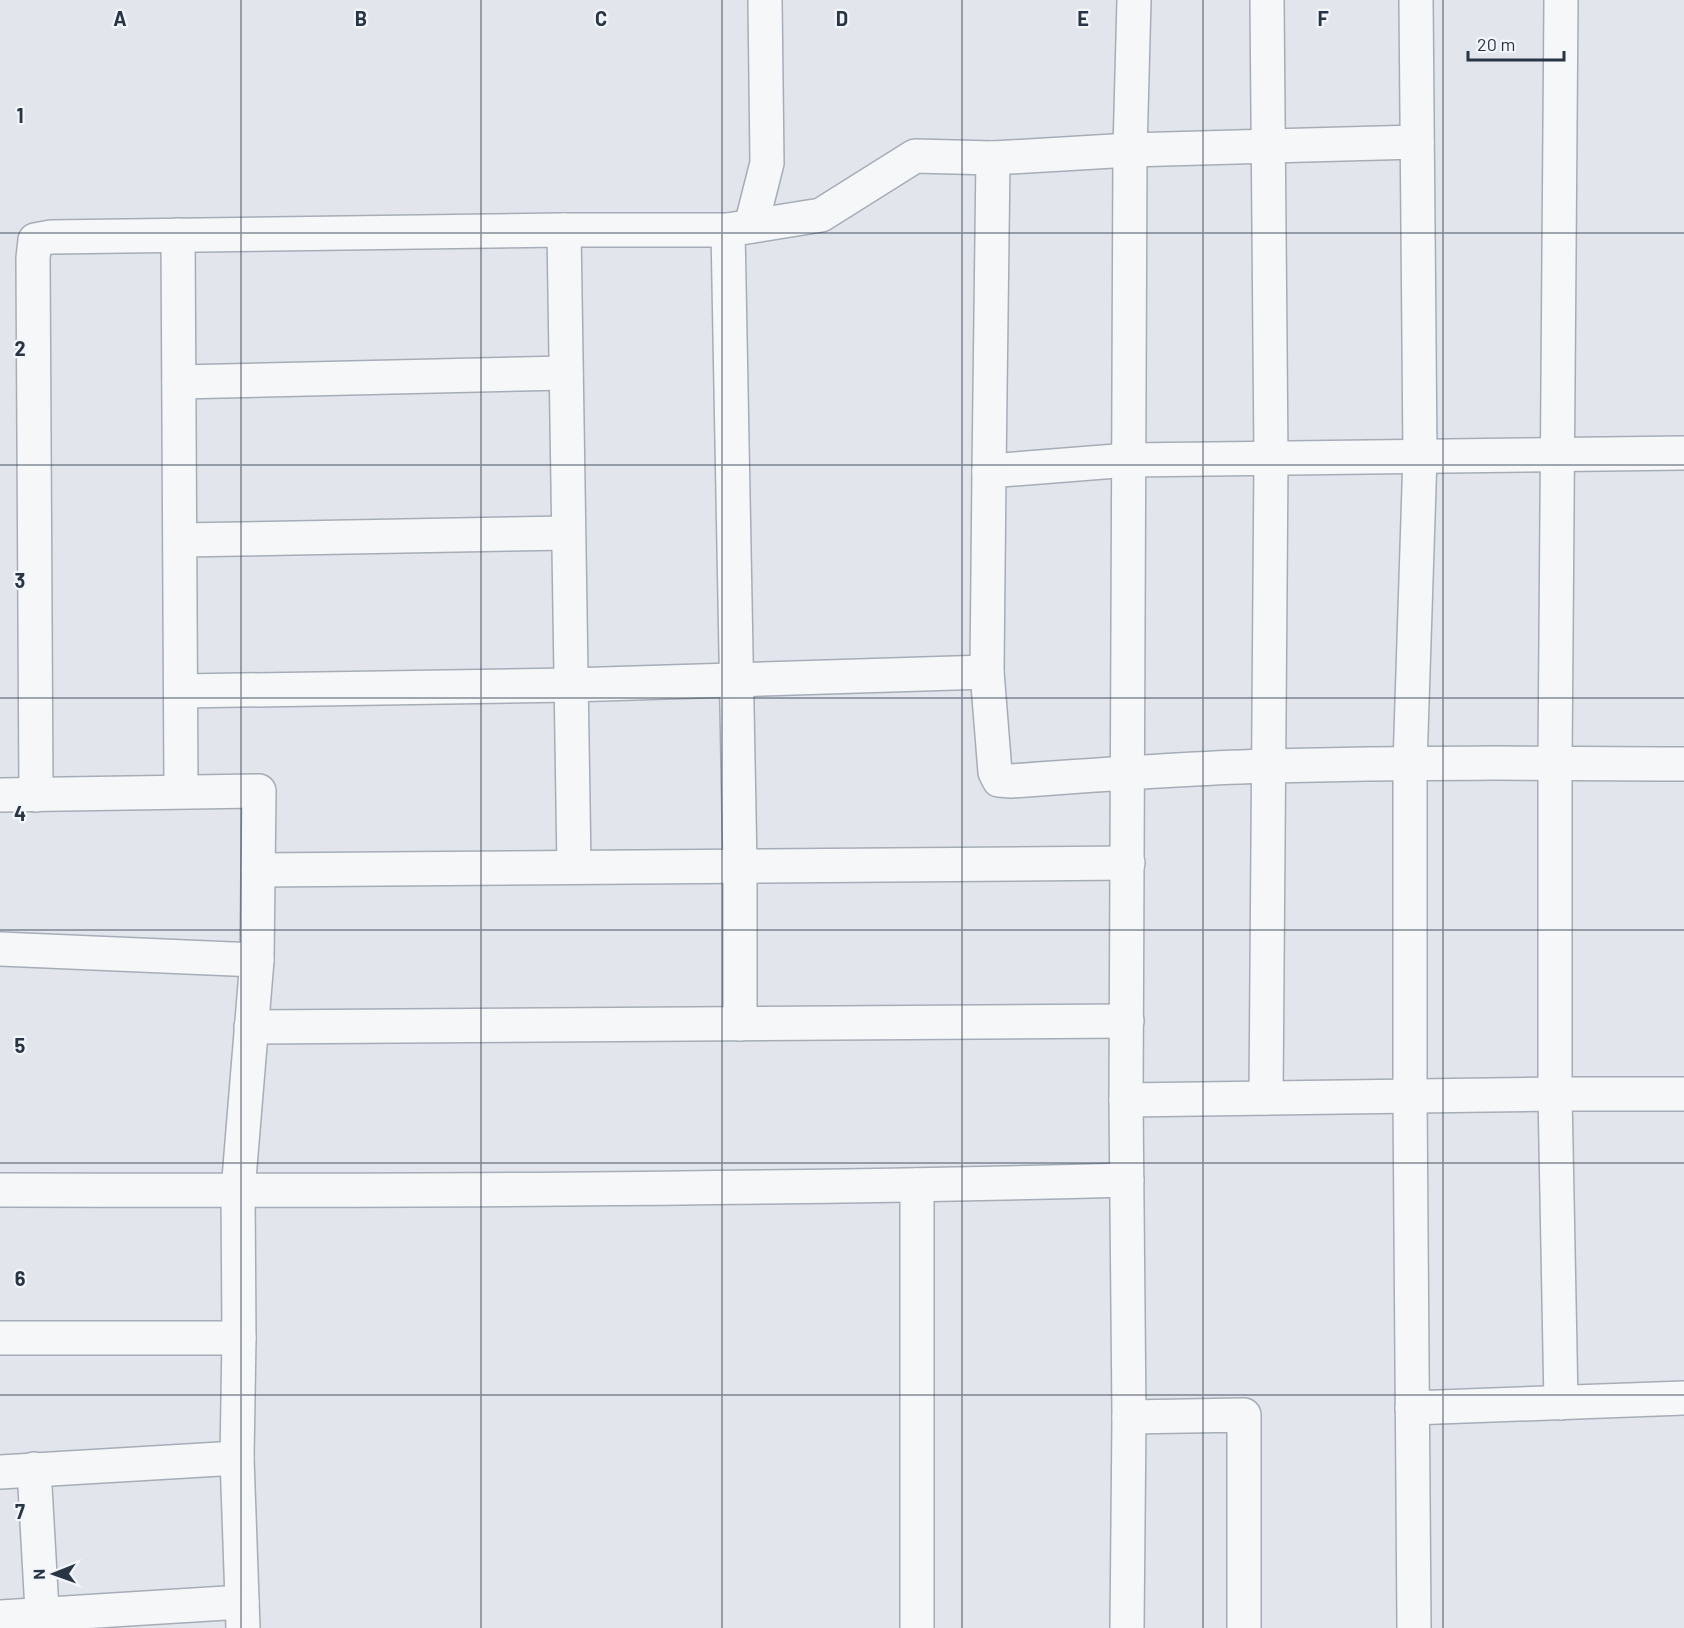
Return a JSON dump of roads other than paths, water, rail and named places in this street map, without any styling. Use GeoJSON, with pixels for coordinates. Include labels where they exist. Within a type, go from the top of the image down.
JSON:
{"type":"FeatureCollection","features":[{"type":"Feature","properties":{"kind":"street"},"geometry":{"type":"LineString","coordinates":[[740,1024],[740,866],[736,679],[740,228],[767,163],[765,0]]}},
{"type":"Feature","properties":{"kind":"street"},"geometry":{"type":"LineString","coordinates":[[1127,1628],[1129,1417],[1126,1100],[1130,150],[1134,0]]}},
{"type":"Feature","properties":{"kind":"street"},"geometry":{"type":"LineString","coordinates":[[1266,1098],[1271,459],[1268,0]]}},
{"type":"Feature","properties":{"kind":"street"},"geometry":{"type":"LineString","coordinates":[[1414,1628],[1410,764],[1420,456],[1416,0]]}},
{"type":"Feature","properties":{"kind":"street"},"geometry":{"type":"LineString","coordinates":[[1561,0],[1555,763],[1555,1094],[1561,1402]]}},
{"type":"Feature","properties":{"kind":"street"},"geometry":{"type":"LineString","coordinates":[[36,795],[33,270],[35,240],[51,237],[740,228],[821,215],[915,156],[993,158],[1130,150],[1269,148],[1417,142]]}},
{"type":"Feature","properties":{"kind":"street"},"geometry":{"type":"LineString","coordinates":[[993,158],[987,672],[995,772],[999,780],[1268,766],[1684,764]]}},
{"type":"Feature","properties":{"kind":"street"},"geometry":{"type":"LineString","coordinates":[[564,230],[574,867]]}},
{"type":"Feature","properties":{"kind":"street"},"geometry":{"type":"LineString","coordinates":[[178,235],[181,791]]}},
{"type":"Feature","properties":{"kind":"street"},"geometry":{"type":"LineString","coordinates":[[179,382],[566,373]]}},
{"type":"Feature","properties":{"kind":"street"},"geometry":{"type":"LineString","coordinates":[[989,471],[1129,460],[1684,453]]}},
{"type":"Feature","properties":{"kind":"street"},"geometry":{"type":"LineString","coordinates":[[181,540],[568,533]]}},
{"type":"Feature","properties":{"kind":"street"},"geometry":{"type":"LineString","coordinates":[[182,691],[570,685],[987,672]]}},
{"type":"Feature","properties":{"kind":"street"},"geometry":{"type":"LineString","coordinates":[[0,795],[259,791],[257,960],[238,1191],[237,1458],[243,1615],[42,1621],[0,1617]]}},
{"type":"Feature","properties":{"kind":"street"},"geometry":{"type":"LineString","coordinates":[[258,870],[1128,863]]}},
{"type":"Feature","properties":{"kind":"street"},"geometry":{"type":"LineString","coordinates":[[0,949],[257,960]]}},
{"type":"Feature","properties":{"kind":"street"},"geometry":{"type":"LineString","coordinates":[[251,1026],[1127,1021]]}},
{"type":"Feature","properties":{"kind":"street"},"geometry":{"type":"LineString","coordinates":[[1126,1100],[1684,1094]]}},
{"type":"Feature","properties":{"kind":"street"},"geometry":{"type":"LineString","coordinates":[[0,1190],[238,1191],[917,1185],[1127,1180]]}},
{"type":"Feature","properties":{"kind":"street"},"geometry":{"type":"LineString","coordinates":[[917,1185],[918,1628]]}},
{"type":"Feature","properties":{"kind":"street"},"geometry":{"type":"LineString","coordinates":[[0,1338],[239,1338]]}},
{"type":"Feature","properties":{"kind":"street"},"geometry":{"type":"LineString","coordinates":[[1412,1408],[1684,1398]]}},
{"type":"Feature","properties":{"kind":"street"},"geometry":{"type":"LineString","coordinates":[[1129,1417],[1244,1415],[1244,1628]]}},
{"type":"Feature","properties":{"kind":"street"},"geometry":{"type":"LineString","coordinates":[[0,1472],[237,1458]]}},
{"type":"Feature","properties":{"kind":"street"},"geometry":{"type":"LineString","coordinates":[[34,1469],[42,1621]]}}]}
